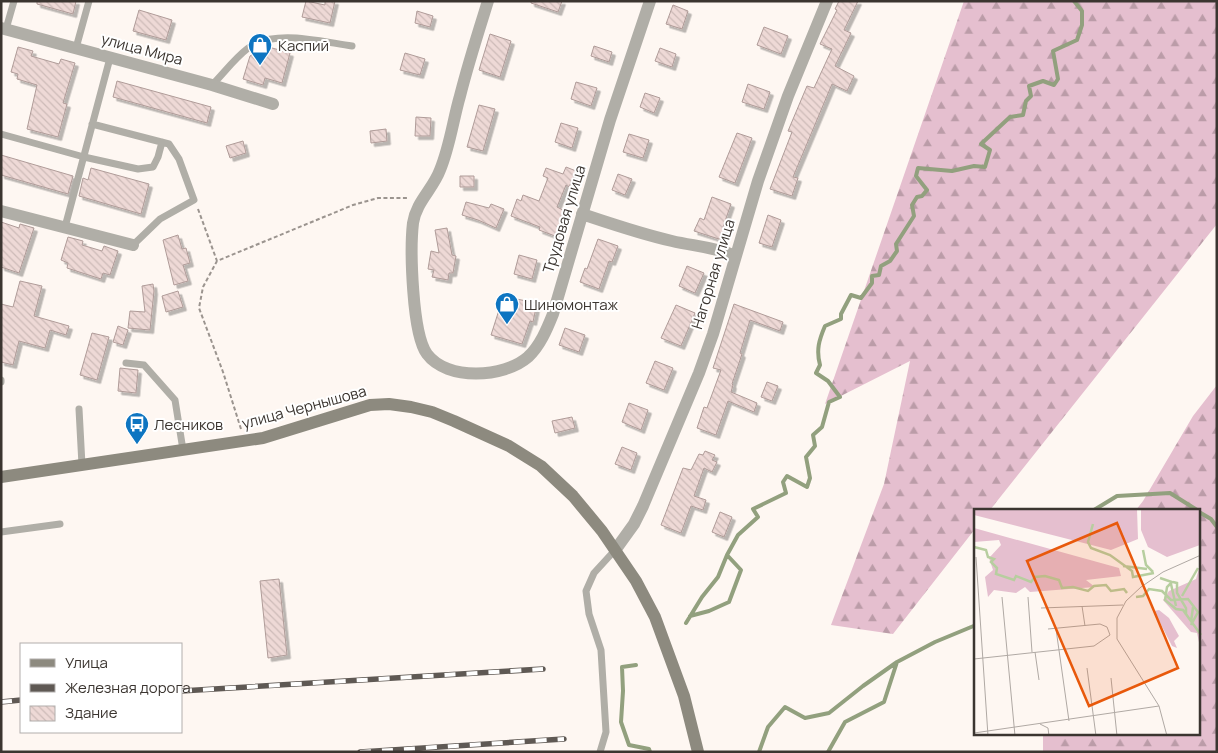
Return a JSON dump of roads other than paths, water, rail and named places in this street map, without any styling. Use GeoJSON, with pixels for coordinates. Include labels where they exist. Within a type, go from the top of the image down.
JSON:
{"type":"FeatureCollection","features":[{"type":"Feature","properties":{"kind":"main road","name":"улица Чернышова"},"geometry":{"type":"LineString","coordinates":[[1,477],[245,441],[279,434],[370,405],[389,404],[432,412],[509,446],[542,466],[578,501],[616,549],[646,599],[658,625],[684,696],[698,752]]}},
{"type":"Feature","properties":{"kind":"street","name":"Трудовая улица"},"geometry":{"type":"LineString","coordinates":[[488,1],[440,170],[421,200],[413,222],[412,240],[419,334],[426,354],[438,364],[452,371],[475,373],[511,367],[528,357],[543,336],[553,314],[610,120],[650,1]]}},
{"type":"Feature","properties":{"kind":"street","name":"Нагорная улица"},"geometry":{"type":"LineString","coordinates":[[616,549],[634,524],[643,506],[699,373],[758,181],[788,96],[827,1]]}},
{"type":"Feature","properties":{"kind":"street","name":"улица Мира"},"geometry":{"type":"LineString","coordinates":[[4,29],[212,85],[273,104]]}},
{"type":"Feature","properties":{"kind":"street"},"geometry":{"type":"LineString","coordinates":[[1,211],[133,245]]}},
{"type":"Feature","properties":{"kind":"street"},"geometry":{"type":"LineString","coordinates":[[582,214],[674,242],[722,250],[736,256]]}},
{"type":"Feature","properties":{"kind":"lane"},"geometry":{"type":"LineString","coordinates":[[4,29],[14,1]]}},
{"type":"Feature","properties":{"kind":"lane"},"geometry":{"type":"LineString","coordinates":[[76,48],[89,1]]}},
{"type":"Feature","properties":{"kind":"lane"},"geometry":{"type":"LineString","coordinates":[[212,85],[248,48],[274,38],[352,46]]}},
{"type":"Feature","properties":{"kind":"lane"},"geometry":{"type":"LineString","coordinates":[[65,227],[110,58]]}},
{"type":"Feature","properties":{"kind":"lane"},"geometry":{"type":"LineString","coordinates":[[92,124],[169,144],[179,158],[194,200],[160,219],[133,245]]}},
{"type":"Feature","properties":{"kind":"lane"},"geometry":{"type":"LineString","coordinates":[[1,134],[138,170],[153,167],[162,142]]}},
{"type":"Feature","properties":{"kind":"lane"},"geometry":{"type":"LineString","coordinates":[[126,363],[144,365],[176,400],[183,450]]}},
{"type":"Feature","properties":{"kind":"lane"},"geometry":{"type":"LineString","coordinates":[[79,409],[82,465]]}},
{"type":"Feature","properties":{"kind":"lane"},"geometry":{"type":"LineString","coordinates":[[1,532],[60,524]]}},
{"type":"Feature","properties":{"kind":"lane"},"geometry":{"type":"LineString","coordinates":[[600,752],[606,732],[601,650],[589,614],[586,591],[594,573],[616,549]]}},
{"type":"Feature","properties":{"kind":"waterway"},"geometry":{"type":"LineString","coordinates":[[690,616],[709,611],[729,602],[741,570],[727,555],[738,535],[758,517],[753,509],[786,493],[783,482],[787,476],[807,487],[810,478],[806,457],[815,446],[813,435],[822,427],[829,402],[840,397],[828,381],[816,373],[820,365],[818,350],[821,336],[825,326],[841,319],[841,314],[851,295],[861,298],[872,283],[872,276],[879,275],[881,266],[890,261],[897,251],[896,244],[914,216],[912,205],[917,197],[922,196],[927,190],[916,176],[918,168],[952,171],[974,166],[985,167],[990,150],[981,144],[1010,117],[1023,115],[1026,101],[1031,96],[1029,86],[1043,81],[1054,85],[1058,79],[1053,51],[1077,40],[1082,25],[1082,11],[1074,1]]}},
{"type":"Feature","properties":{"kind":"waterway"},"geometry":{"type":"LineString","coordinates":[[1096,509],[1117,496],[1170,493],[1195,509]]}},
{"type":"Feature","properties":{"kind":"waterway"},"geometry":{"type":"LineString","coordinates":[[1200,513],[1211,519],[1217,527]]}},
{"type":"Feature","properties":{"kind":"waterway"},"geometry":{"type":"LineString","coordinates":[[686,623],[702,597],[718,577],[727,555]]}},
{"type":"Feature","properties":{"kind":"waterway"},"geometry":{"type":"LineString","coordinates":[[759,752],[768,727],[785,707],[805,718],[829,713],[897,662],[935,642],[974,626]]}},
{"type":"Feature","properties":{"kind":"waterway"},"geometry":{"type":"LineString","coordinates":[[828,752],[845,722],[884,702],[897,662]]}},
{"type":"Feature","properties":{"kind":"waterway"},"geometry":{"type":"LineString","coordinates":[[636,665],[622,667],[621,722],[629,745],[649,749],[650,752]]}},
{"type":"Feature","properties":{"kind":"railway"},"geometry":{"type":"LineString","coordinates":[[182,691],[543,669]]}},
{"type":"Feature","properties":{"kind":"railway"},"geometry":{"type":"LineString","coordinates":[[1,702],[20,700]]}},
{"type":"Feature","properties":{"kind":"railway"},"geometry":{"type":"LineString","coordinates":[[360,752],[564,739]]}},
{"type":"Feature","properties":{"kind":"place","name":"Каспий"},"geometry":{"type":"Point","coordinates":[260,66]}},
{"type":"Feature","properties":{"kind":"place","name":"Шиномонтаж"},"geometry":{"type":"Point","coordinates":[507,325]}},
{"type":"Feature","properties":{"kind":"place","name":"Лесников"},"geometry":{"type":"Point","coordinates":[137,445]}}]}
